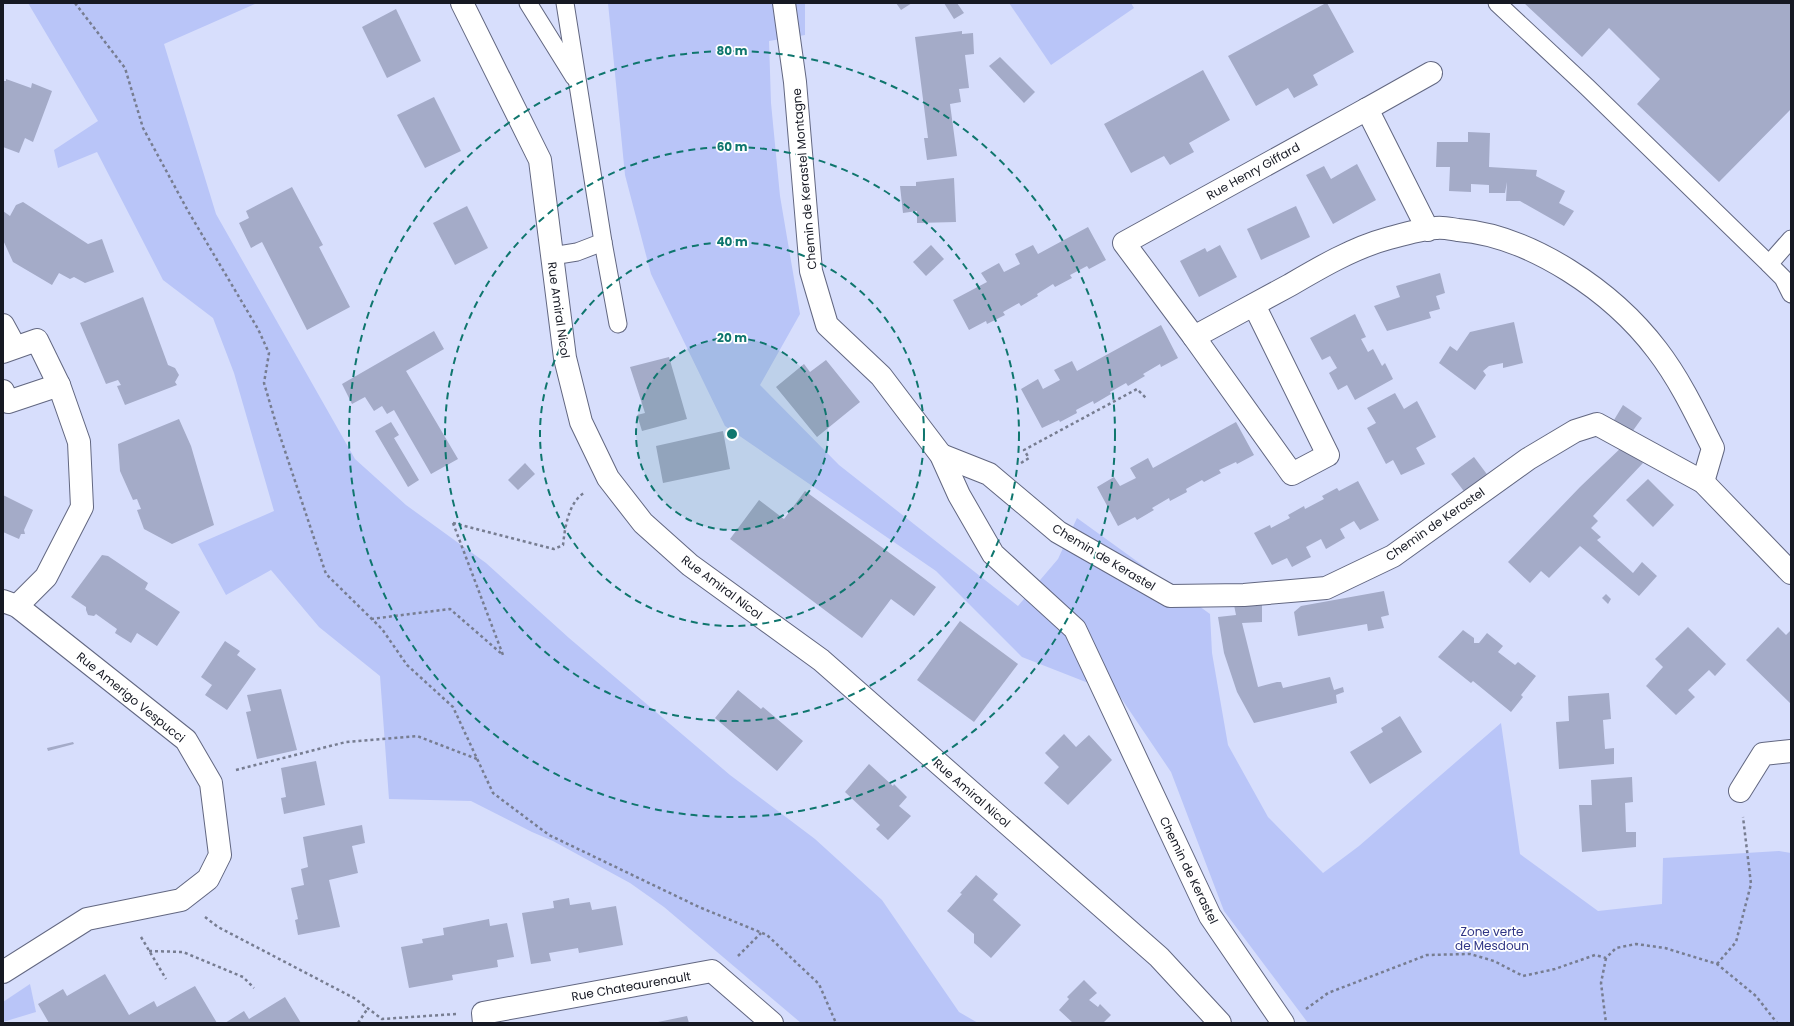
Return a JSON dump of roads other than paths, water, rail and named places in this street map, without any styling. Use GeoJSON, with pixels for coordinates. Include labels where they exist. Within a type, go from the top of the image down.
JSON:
{"type":"FeatureCollection","features":[{"type":"Feature","properties":{"kind":"street","name":"Rue Amiral Nicol"},"geometry":{"type":"LineString","coordinates":[[462,3],[540,160],[565,358],[581,422],[608,478],[643,523],[690,566],[822,660],[1159,957],[1220,1023]]}},
{"type":"Feature","properties":{"kind":"street","name":"Chemin de Kerastel Montagne"},"geometry":{"type":"LineString","coordinates":[[784,3],[795,82],[811,271],[827,325],[881,376],[941,455]]}},
{"type":"Feature","properties":{"kind":"street"},"geometry":{"type":"LineString","coordinates":[[1428,230],[1366,109],[1431,73]]}},
{"type":"Feature","properties":{"kind":"street","name":"Rue Henry Giffard"},"geometry":{"type":"LineString","coordinates":[[1254,305],[1328,455],[1292,474],[1194,337],[1124,243],[1366,109]]}},
{"type":"Feature","properties":{"kind":"street"},"geometry":{"type":"LineString","coordinates":[[1194,337],[1330,262],[1385,239],[1436,228],[1475,231],[1506,240],[1542,256],[1590,284],[1625,313],[1657,350],[1681,386],[1712,448],[1703,482]]}},
{"type":"Feature","properties":{"kind":"street"},"geometry":{"type":"LineString","coordinates":[[3,324],[9,349],[37,340],[59,385],[79,442],[82,507],[46,577],[10,604]]}},
{"type":"Feature","properties":{"kind":"street"},"geometry":{"type":"LineString","coordinates":[[3,391],[8,402],[59,385]]}},
{"type":"Feature","properties":{"kind":"street","name":"Chemin de Kerastel"},"geometry":{"type":"LineString","coordinates":[[941,455],[989,474],[1058,532],[1170,596],[1244,595],[1326,588],[1386,559],[1528,459],[1575,431],[1597,424],[1703,482],[1791,573]]}},
{"type":"Feature","properties":{"kind":"street","name":"Chemin de Kerastel"},"geometry":{"type":"LineString","coordinates":[[941,455],[960,496],[993,554],[1075,629],[1210,916],[1283,1023]]}},
{"type":"Feature","properties":{"kind":"street","name":"Rue Amerigo Vespucci"},"geometry":{"type":"LineString","coordinates":[[3,972],[87,919],[181,900],[208,879],[220,855],[211,783],[186,740],[10,604]]}},
{"type":"Feature","properties":{"kind":"street"},"geometry":{"type":"LineString","coordinates":[[1740,791],[1763,754],[1791,751]]}},
{"type":"Feature","properties":{"kind":"street","name":"Rue Chateaurenault"},"geometry":{"type":"LineString","coordinates":[[483,1018],[712,971],[772,1023]]}},
{"type":"Feature","properties":{"kind":"lane"},"geometry":{"type":"LineString","coordinates":[[528,3],[578,83]]}},
{"type":"Feature","properties":{"kind":"lane"},"geometry":{"type":"LineString","coordinates":[[565,3],[603,242],[618,324]]}},
{"type":"Feature","properties":{"kind":"lane"},"geometry":{"type":"LineString","coordinates":[[1497,3],[1587,87],[1783,278],[1791,294]]}},
{"type":"Feature","properties":{"kind":"lane"},"geometry":{"type":"LineString","coordinates":[[1768,264],[1791,239]]}},
{"type":"Feature","properties":{"kind":"lane"},"geometry":{"type":"LineString","coordinates":[[552,256],[577,252],[603,242]]}},
{"type":"Feature","properties":{"kind":"park label","name":"Zone verte de Mesdoun"},"geometry":{"type":"Point","coordinates":[1492,938]}}]}
